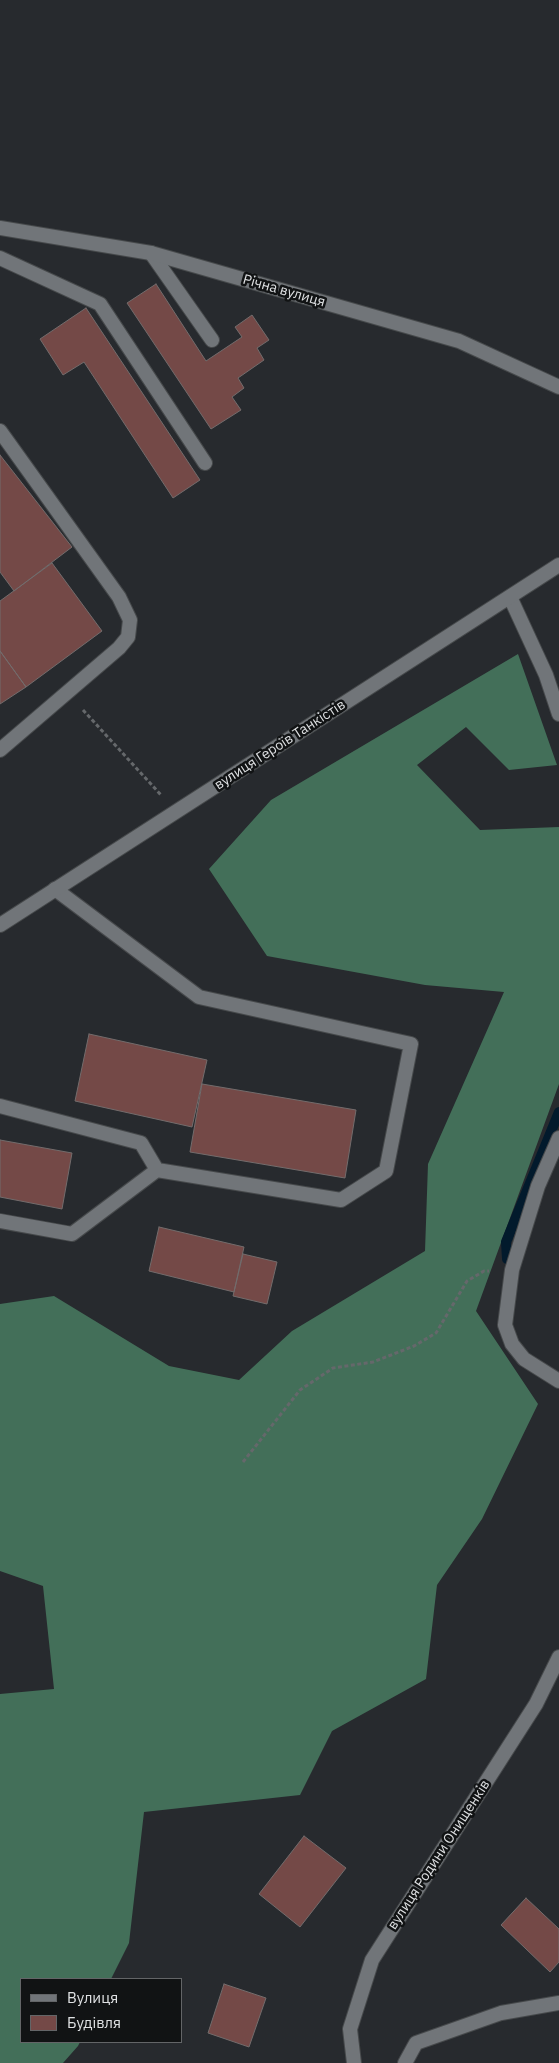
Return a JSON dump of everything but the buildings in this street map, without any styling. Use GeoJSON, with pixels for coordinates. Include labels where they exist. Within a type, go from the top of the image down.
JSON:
{"type":"FeatureCollection","features":[{"type":"Feature","properties":{"kind":"street","name":"Річна вулиця"},"geometry":{"type":"LineString","coordinates":[[0,228],[151,254],[458,341],[559,387]]}},
{"type":"Feature","properties":{"kind":"street"},"geometry":{"type":"LineString","coordinates":[[151,254],[212,340]]}},
{"type":"Feature","properties":{"kind":"street"},"geometry":{"type":"LineString","coordinates":[[0,258],[100,304],[205,463]]}},
{"type":"Feature","properties":{"kind":"street"},"geometry":{"type":"LineString","coordinates":[[0,431],[119,596],[130,620],[128,637],[119,648],[0,750]]}},
{"type":"Feature","properties":{"kind":"street","name":"вулиця Героїв Танкістів"},"geometry":{"type":"LineString","coordinates":[[0,925],[559,566]]}},
{"type":"Feature","properties":{"kind":"street"},"geometry":{"type":"LineString","coordinates":[[510,598],[546,675],[559,714]]}},
{"type":"Feature","properties":{"kind":"street"},"geometry":{"type":"LineString","coordinates":[[0,1221],[72,1234],[157,1170],[341,1200],[386,1171],[411,1044],[199,997],[55,889]]}},
{"type":"Feature","properties":{"kind":"street"},"geometry":{"type":"LineString","coordinates":[[0,1106],[141,1143],[157,1170]]}},
{"type":"Feature","properties":{"kind":"street"},"geometry":{"type":"LineString","coordinates":[[559,1138],[538,1186],[512,1270],[505,1324],[512,1344],[524,1360],[559,1381]]}},
{"type":"Feature","properties":{"kind":"street","name":"вулиця Родини Онищенків"},"geometry":{"type":"LineString","coordinates":[[354,2063],[350,2029],[372,1960],[536,1704],[559,1656]]}},
{"type":"Feature","properties":{"kind":"street"},"geometry":{"type":"LineString","coordinates":[[405,2063],[416,2042],[501,2013],[559,2003]]}},
{"type":"Feature","properties":{"kind":"path"},"geometry":{"type":"LineString","coordinates":[[67,693],[161,795]]}},
{"type":"Feature","properties":{"kind":"path"},"geometry":{"type":"LineString","coordinates":[[243,1462],[300,1390],[333,1368],[373,1362],[414,1346],[436,1332],[466,1281],[484,1271],[512,1270]]}},
{"type":"Feature","properties":{"kind":"green space"},"geometry":{"type":"Polygon","coordinates":[[[518,654],[557,765],[509,770],[466,727],[417,765],[480,830],[559,827],[559,1084],[476,1311],[538,1404],[482,1519],[437,1585],[426,1679],[332,1731],[300,1795],[144,1812],[129,1943],[112,1978],[20,1978],[20,2043],[80,2043],[78,2046],[63,2063],[0,2063],[0,1694],[54,1689],[43,1586],[0,1571],[0,1304],[54,1296],[169,1366],[239,1380],[292,1331],[425,1251],[428,1164],[504,992],[425,985],[267,956],[209,869],[271,800],[518,654]]]}},
{"type":"Feature","properties":{"kind":"waterway"},"geometry":{"type":"LineString","coordinates":[[507,1259],[506,1242],[559,1112]]}}]}
